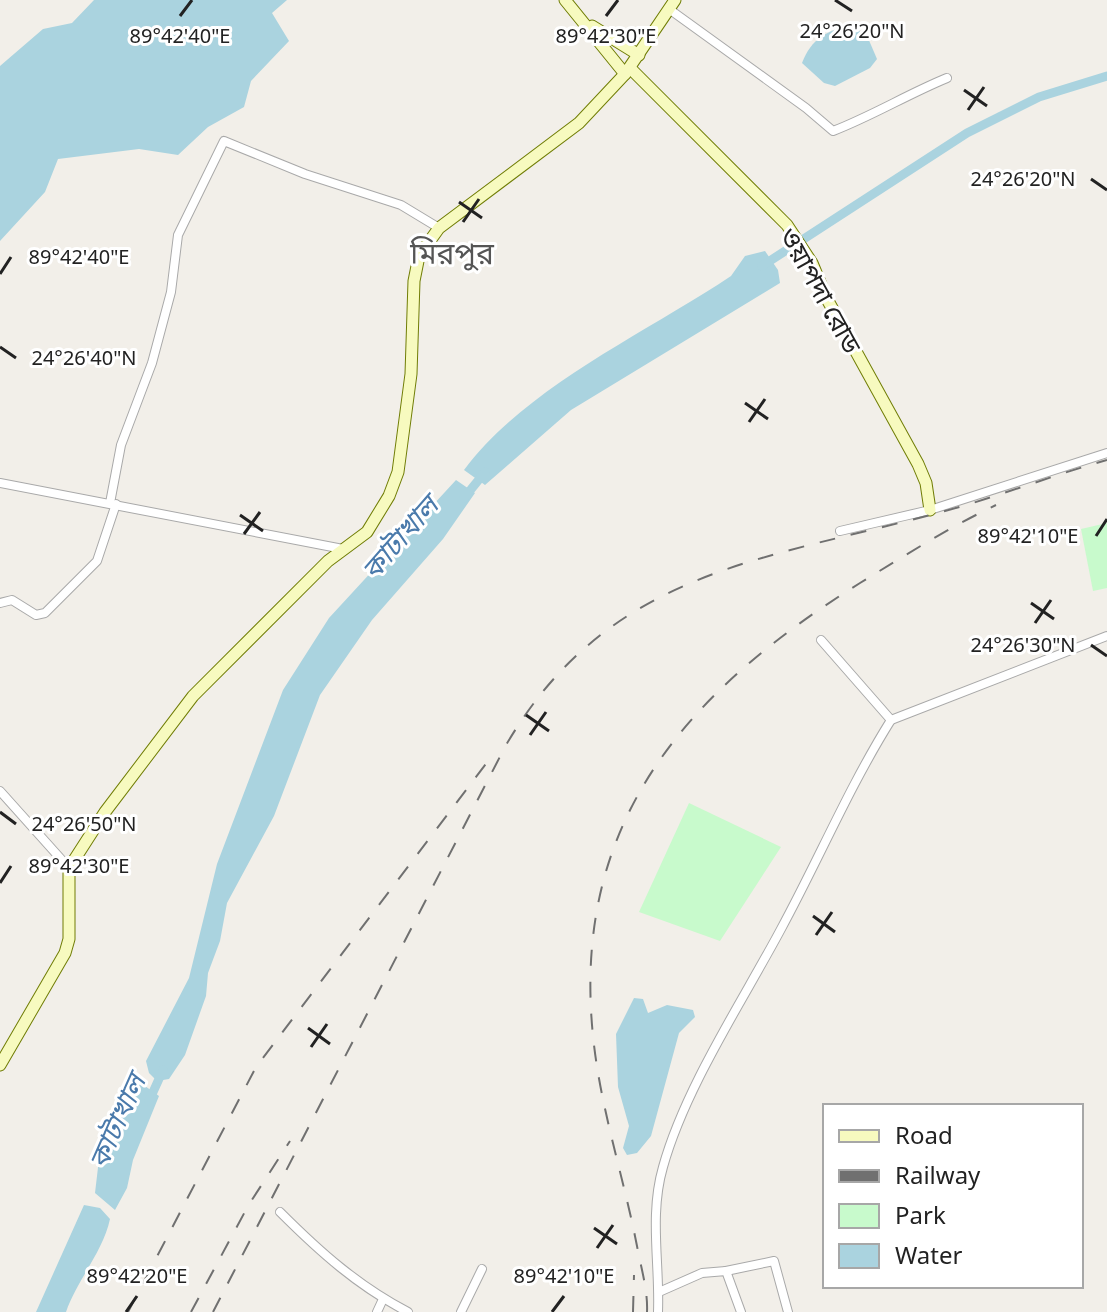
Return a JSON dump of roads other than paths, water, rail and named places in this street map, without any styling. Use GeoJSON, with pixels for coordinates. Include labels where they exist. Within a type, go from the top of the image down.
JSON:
{"type":"FeatureCollection","features":[{"type":"Feature","properties":{"kind":"main road","name":"ওয়াপদা রোড"},"geometry":{"type":"LineString","coordinates":[[565,0],[628,71],[787,225],[812,263],[827,299],[923,474],[930,510]]}},
{"type":"Feature","properties":{"kind":"main road"},"geometry":{"type":"LineString","coordinates":[[0,1065],[65,953],[69,939],[69,868],[105,812],[193,696],[343,549],[367,532],[389,496],[398,472],[411,374],[414,281],[419,256],[439,228],[567,133],[628,71],[672,5]]}},
{"type":"Feature","properties":{"kind":"main road","name":"ওয়াপদা রোড"},"geometry":{"type":"LineString","coordinates":[[586,22],[639,55]]}},
{"type":"Feature","properties":{"kind":"street"},"geometry":{"type":"LineString","coordinates":[[672,5],[833,131],[866,119],[911,92],[947,78]]}},
{"type":"Feature","properties":{"kind":"street"},"geometry":{"type":"LineString","coordinates":[[0,603],[12,600],[36,615],[45,613],[97,561],[113,504],[121,445],[152,363],[167,306],[178,235],[224,141],[305,174],[401,205],[439,228]]}},
{"type":"Feature","properties":{"kind":"street"},"geometry":{"type":"LineString","coordinates":[[840,531],[930,510],[1107,453]]}},
{"type":"Feature","properties":{"kind":"street"},"geometry":{"type":"LineString","coordinates":[[0,483],[343,549]]}},
{"type":"Feature","properties":{"kind":"street"},"geometry":{"type":"LineString","coordinates":[[658,1312],[656,1198],[672,1144],[700,1078],[783,925],[862,766],[891,720],[1107,636]]}},
{"type":"Feature","properties":{"kind":"street"},"geometry":{"type":"LineString","coordinates":[[821,640],[891,720]]}},
{"type":"Feature","properties":{"kind":"street"},"geometry":{"type":"LineString","coordinates":[[0,791],[69,868]]}},
{"type":"Feature","properties":{"kind":"street"},"geometry":{"type":"LineString","coordinates":[[280,1212],[328,1260],[383,1299],[408,1312]]}},
{"type":"Feature","properties":{"kind":"street"},"geometry":{"type":"LineString","coordinates":[[659,1292],[702,1273],[774,1261],[788,1312]]}},
{"type":"Feature","properties":{"kind":"street"},"geometry":{"type":"LineString","coordinates":[[461,1312],[482,1269]]}},
{"type":"Feature","properties":{"kind":"street"},"geometry":{"type":"LineString","coordinates":[[726,1271],[741,1312]]}},
{"type":"Feature","properties":{"kind":"street"},"geometry":{"type":"LineString","coordinates":[[377,1312],[383,1299]]}},
{"type":"Feature","properties":{"kind":"water"},"geometry":{"type":"Polygon","coordinates":[[[94,0],[287,0],[272,13],[289,41],[251,81],[244,107],[208,127],[178,155],[139,149],[58,159],[45,192],[0,241],[0,66],[43,29],[72,23],[94,0]]]}},
{"type":"Feature","properties":{"kind":"water"},"geometry":{"type":"Polygon","coordinates":[[[852,25],[868,38],[877,59],[870,68],[835,86],[824,83],[802,63],[821,37],[852,25]]]}},
{"type":"Feature","properties":{"kind":"water"},"geometry":{"type":"Polygon","coordinates":[[[765,251],[778,270],[780,283],[571,410],[485,485],[464,470],[490,440],[553,387],[731,276],[745,256],[765,251]]]}},
{"type":"Feature","properties":{"kind":"water"},"geometry":{"type":"Polygon","coordinates":[[[456,480],[475,493],[443,539],[372,620],[320,695],[274,816],[227,903],[220,941],[208,973],[206,996],[185,1055],[169,1079],[157,1081],[149,1073],[146,1061],[189,978],[217,864],[283,690],[329,618],[456,480]]]}},
{"type":"Feature","properties":{"kind":"water"},"geometry":{"type":"Polygon","coordinates":[[[634,998],[643,999],[648,1013],[667,1005],[693,1010],[695,1017],[679,1033],[651,1136],[637,1153],[627,1155],[623,1148],[629,1126],[618,1087],[616,1034],[634,998]]]}},
{"type":"Feature","properties":{"kind":"water"},"geometry":{"type":"Polygon","coordinates":[[[138,1081],[159,1096],[133,1160],[127,1188],[115,1210],[95,1193],[101,1142],[119,1105],[138,1081]]]}},
{"type":"Feature","properties":{"kind":"water"},"geometry":{"type":"Polygon","coordinates":[[[84,1205],[100,1208],[110,1219],[102,1243],[66,1312],[36,1312],[84,1205]]]}},
{"type":"Feature","properties":{"kind":"waterway","name":"কাটাখাল"},"geometry":{"type":"LineString","coordinates":[[762,266],[967,133],[1039,97],[1107,76]]}},
{"type":"Feature","properties":{"kind":"waterway","name":"কাটাখাল"},"geometry":{"type":"LineString","coordinates":[[464,498],[485,472]]}},
{"type":"Feature","properties":{"kind":"waterway","name":"কাটাখাল"},"geometry":{"type":"LineString","coordinates":[[149,1101],[163,1070]]}},
{"type":"Feature","properties":{"kind":"railway"},"geometry":{"type":"LineString","coordinates":[[213,1312],[506,745],[547,686],[593,641],[644,606],[698,580],[755,560],[966,505],[1107,460]]}},
{"type":"Feature","properties":{"kind":"railway"},"geometry":{"type":"LineString","coordinates":[[647,1312],[644,1279],[602,1096],[594,1045],[591,966],[600,895],[620,831],[651,773],[692,720],[741,671],[797,625],[860,583],[996,505]]}},
{"type":"Feature","properties":{"kind":"railway"},"geometry":{"type":"LineString","coordinates":[[128,1312],[256,1067],[488,761]]}},
{"type":"Feature","properties":{"kind":"railway"},"geometry":{"type":"LineString","coordinates":[[191,1312],[248,1206],[290,1141]]}},
{"type":"Feature","properties":{"kind":"railway"},"geometry":{"type":"LineString","coordinates":[[633,1312],[634,1275]]}},
{"type":"Feature","properties":{"kind":"district","name":"মিরপুর"},"geometry":{"type":"Point","coordinates":[452,252]}}]}
